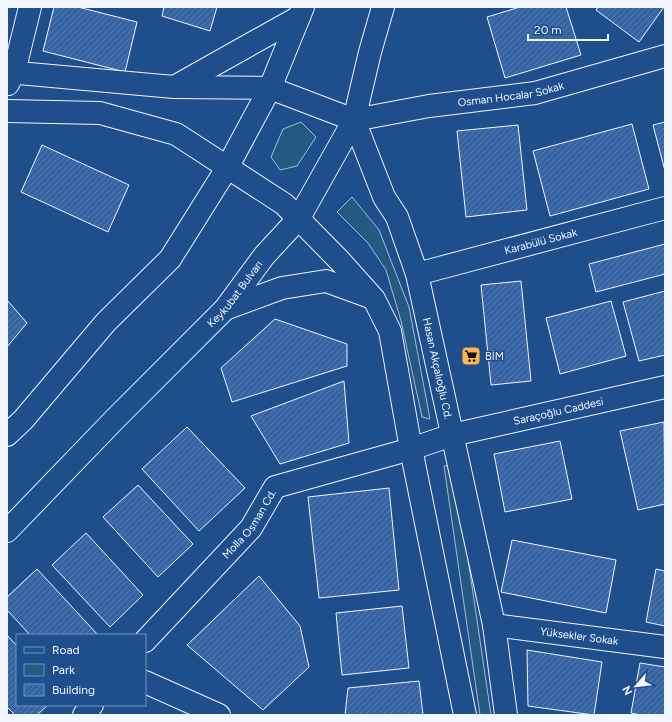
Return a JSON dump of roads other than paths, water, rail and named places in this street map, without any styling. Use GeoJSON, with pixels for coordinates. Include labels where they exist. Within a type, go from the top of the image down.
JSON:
{"type":"FeatureCollection","features":[{"type":"Feature","properties":{"kind":"main road"},"geometry":{"type":"LineString","coordinates":[[30,7],[9,76],[174,87],[270,88],[354,120]]}},
{"type":"Feature","properties":{"kind":"main road","name":"Keykubat Bulvarı"},"geometry":{"type":"LineString","coordinates":[[7,531],[225,309],[264,256],[298,218],[354,120],[370,52],[383,7]]}},
{"type":"Feature","properties":{"kind":"main road"},"geometry":{"type":"LineString","coordinates":[[174,87],[301,12]]}},
{"type":"Feature","properties":{"kind":"main road"},"geometry":{"type":"LineString","coordinates":[[7,436],[23,420],[106,322],[170,259],[227,168],[270,88],[301,12]]}},
{"type":"Feature","properties":{"kind":"main road","name":"Osman Hocalar Sokak"},"geometry":{"type":"LineString","coordinates":[[354,120],[429,106],[535,93],[665,56]]}},
{"type":"Feature","properties":{"kind":"main road"},"geometry":{"type":"LineString","coordinates":[[7,111],[100,113],[176,134],[284,204],[374,299],[390,331],[411,448],[465,715]]}},
{"type":"Feature","properties":{"kind":"main road","name":"Hasan Akçalıoğlu Cd."},"geometry":{"type":"LineString","coordinates":[[354,120],[384,197],[397,217],[417,274],[494,625],[506,715]]}},
{"type":"Feature","properties":{"kind":"main road","name":"Karabülü Sokak"},"geometry":{"type":"LineString","coordinates":[[417,274],[665,208]]}},
{"type":"Feature","properties":{"kind":"main road"},"geometry":{"type":"LineString","coordinates":[[225,309],[282,288],[326,281],[374,299]]}},
{"type":"Feature","properties":{"kind":"main road","name":"Saraçoğlu Caddesi"},"geometry":{"type":"LineString","coordinates":[[452,435],[665,388]]}},
{"type":"Feature","properties":{"kind":"main road","name":"Molla Osman Cd."},"geometry":{"type":"LineString","coordinates":[[146,639],[251,528],[275,487],[452,435]]}},
{"type":"Feature","properties":{"kind":"main road","name":"Yüksekler Sokak"},"geometry":{"type":"LineString","coordinates":[[494,625],[665,647]]}},
{"type":"Feature","properties":{"kind":"main road"},"geometry":{"type":"LineString","coordinates":[[146,682],[219,715]]}},
{"type":"Feature","properties":{"kind":"main road"},"geometry":{"type":"LineString","coordinates":[[84,715],[91,706]]}},
{"type":"Feature","properties":{"kind":"place","name":"BİM"},"geometry":{"type":"Point","coordinates":[471,356]}}]}
